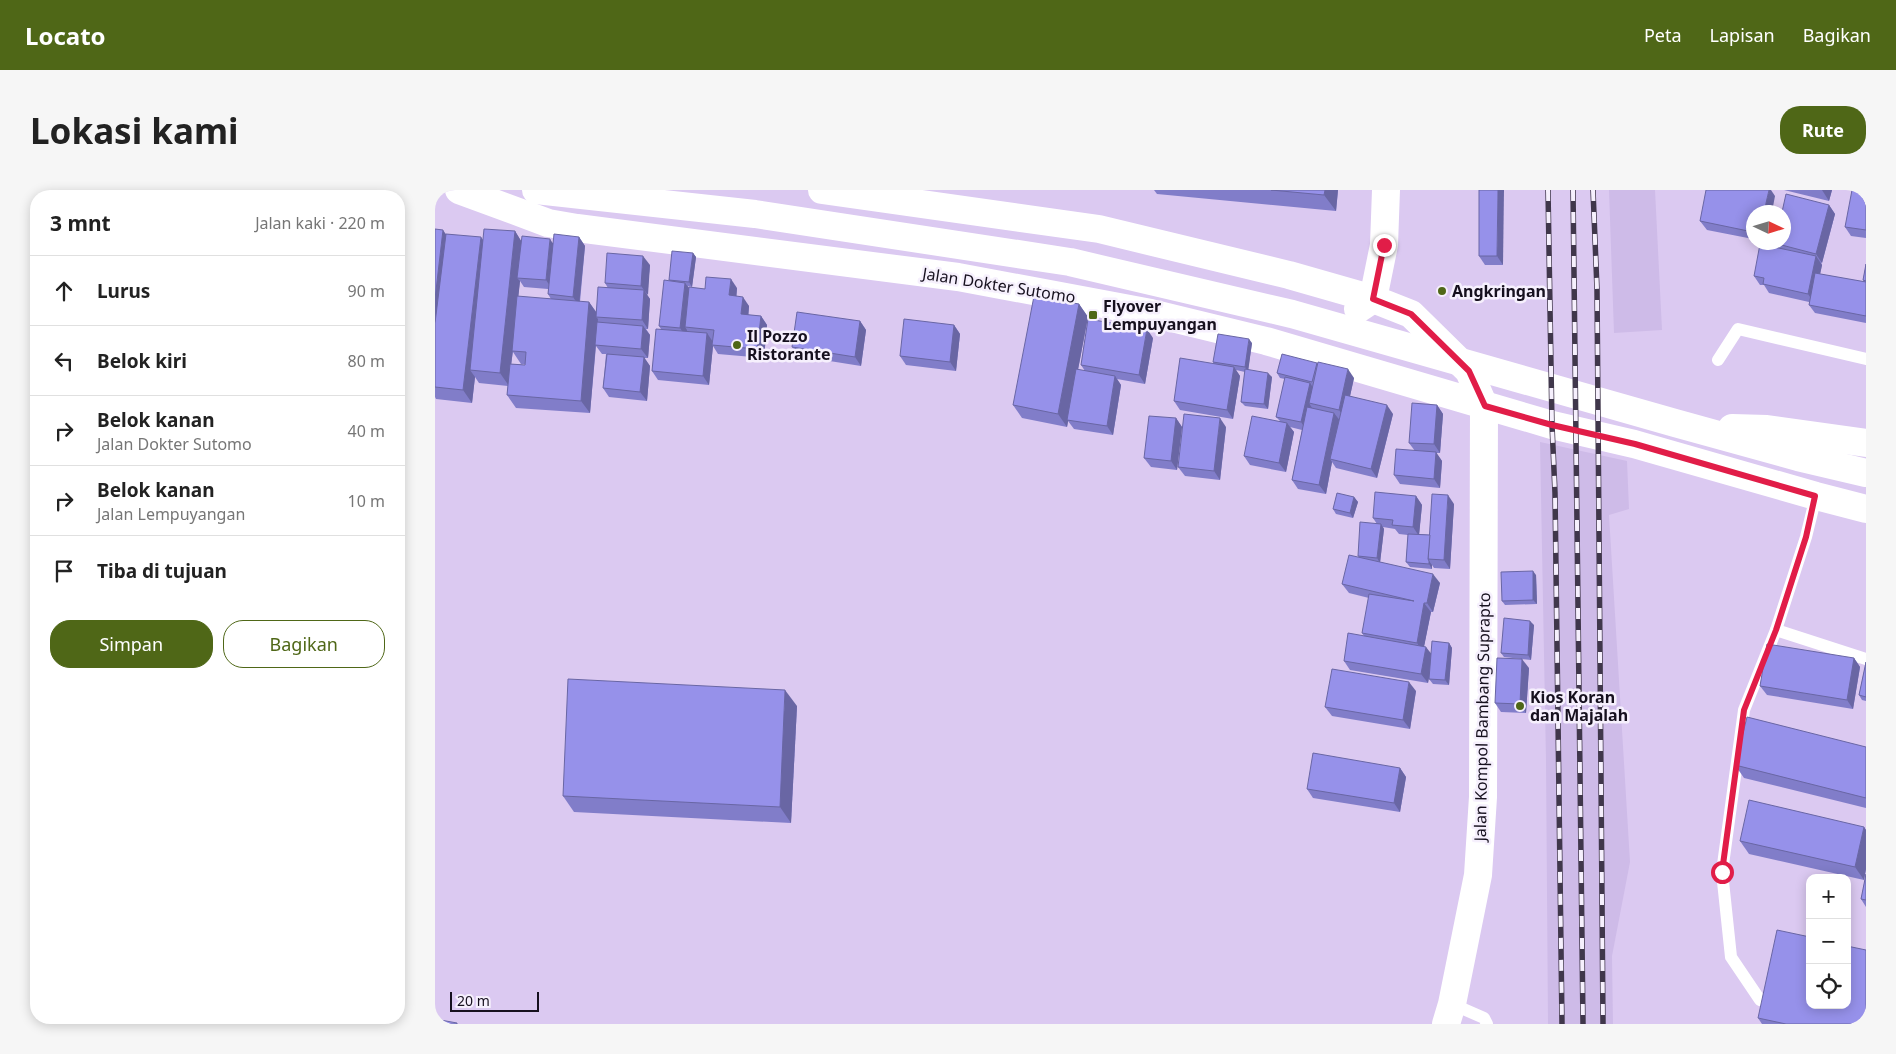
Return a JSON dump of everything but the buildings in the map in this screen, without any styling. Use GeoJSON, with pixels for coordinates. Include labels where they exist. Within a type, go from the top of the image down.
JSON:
{"type":"FeatureCollection","features":[{"type":"Feature","properties":{"kind":"main road","name":"Jalan Dokter Sutomo"},"geometry":{"type":"LineString","coordinates":[[459,190],[548,223],[958,277],[1087,300],[1191,323],[1293,350],[1552,425],[1635,444],[1866,509]]}},
{"type":"Feature","properties":{"kind":"main road","name":"Jalan Dokter Sutomo"},"geometry":{"type":"LineString","coordinates":[[535,190],[755,214],[1070,262],[1292,314],[1798,457],[1866,474]]}},
{"type":"Feature","properties":{"kind":"main road"},"geometry":{"type":"LineString","coordinates":[[822,190],[1099,229],[1289,275],[1373,299],[1411,314],[1469,371],[1485,406]]}},
{"type":"Feature","properties":{"kind":"main road"},"geometry":{"type":"LineString","coordinates":[[1293,350],[1373,299],[1384,245],[1386,190]]}},
{"type":"Feature","properties":{"kind":"main road"},"geometry":{"type":"LineString","coordinates":[[1191,323],[1211,308],[1217,276],[1204,254]]}},
{"type":"Feature","properties":{"kind":"main road","name":"Jalan Kompol Bambang Suprapto"},"geometry":{"type":"LineString","coordinates":[[1449,1014],[1478,875],[1483,797],[1485,406]]}},
{"type":"Feature","properties":{"kind":"main road"},"geometry":{"type":"LineString","coordinates":[[1635,444],[1716,427],[1767,429],[1866,443]]}},
{"type":"Feature","properties":{"kind":"main road"},"geometry":{"type":"LineString","coordinates":[[1757,479],[1767,429]]}},
{"type":"Feature","properties":{"kind":"lane"},"geometry":{"type":"LineString","coordinates":[[1718,360],[1738,329],[1866,359]]}},
{"type":"Feature","properties":{"kind":"lane"},"geometry":{"type":"LineString","coordinates":[[1760,1000],[1731,957],[1722,872],[1744,710],[1776,630],[1806,537],[1815,496]]}},
{"type":"Feature","properties":{"kind":"lane"},"geometry":{"type":"LineString","coordinates":[[1776,630],[1866,659]]}},
{"type":"Feature","properties":{"kind":"lane"},"geometry":{"type":"LineString","coordinates":[[1449,1014],[1484,1018],[1487,1024]]}},
{"type":"Feature","properties":{"kind":"shaded area"},"geometry":{"type":"Polygon","coordinates":[[[1609,190],[1655,190],[1662,330],[1614,333],[1609,190]]]}},
{"type":"Feature","properties":{"kind":"shaded area"},"geometry":{"type":"Polygon","coordinates":[[[1540,442],[1627,461],[1629,509],[1609,515],[1630,862],[1612,956],[1613,1024],[1548,1024],[1546,760],[1540,442]]]}},
{"type":"Feature","properties":{"kind":"railway"},"geometry":{"type":"LineString","coordinates":[[1548,190],[1555,493],[1562,1024]]}},
{"type":"Feature","properties":{"kind":"railway"},"geometry":{"type":"LineString","coordinates":[[1573,190],[1583,1024]]}},
{"type":"Feature","properties":{"kind":"railway"},"geometry":{"type":"LineString","coordinates":[[1593,190],[1597,289],[1603,1024]]}},
{"type":"Feature","properties":{"kind":"place","name":"Angkringan"},"geometry":{"type":"Point","coordinates":[1442,291]}},
{"type":"Feature","properties":{"kind":"place","name":"Flyover Lempuyangan"},"geometry":{"type":"Point","coordinates":[1093,315]}},
{"type":"Feature","properties":{"kind":"place","name":"Il Pozzo Ristorante"},"geometry":{"type":"Point","coordinates":[737,345]}},
{"type":"Feature","properties":{"kind":"place","name":"Kios Koran dan Majalah"},"geometry":{"type":"Point","coordinates":[1520,706]}},
{"type":"Feature","properties":{"kind":"route"},"geometry":{"type":"LineString","coordinates":[[1384,245],[1373,299],[1411,314],[1469,371],[1485,406],[1552,425],[1635,444],[1815,496],[1806,537],[1776,630],[1744,710],[1722,872]]}}]}
